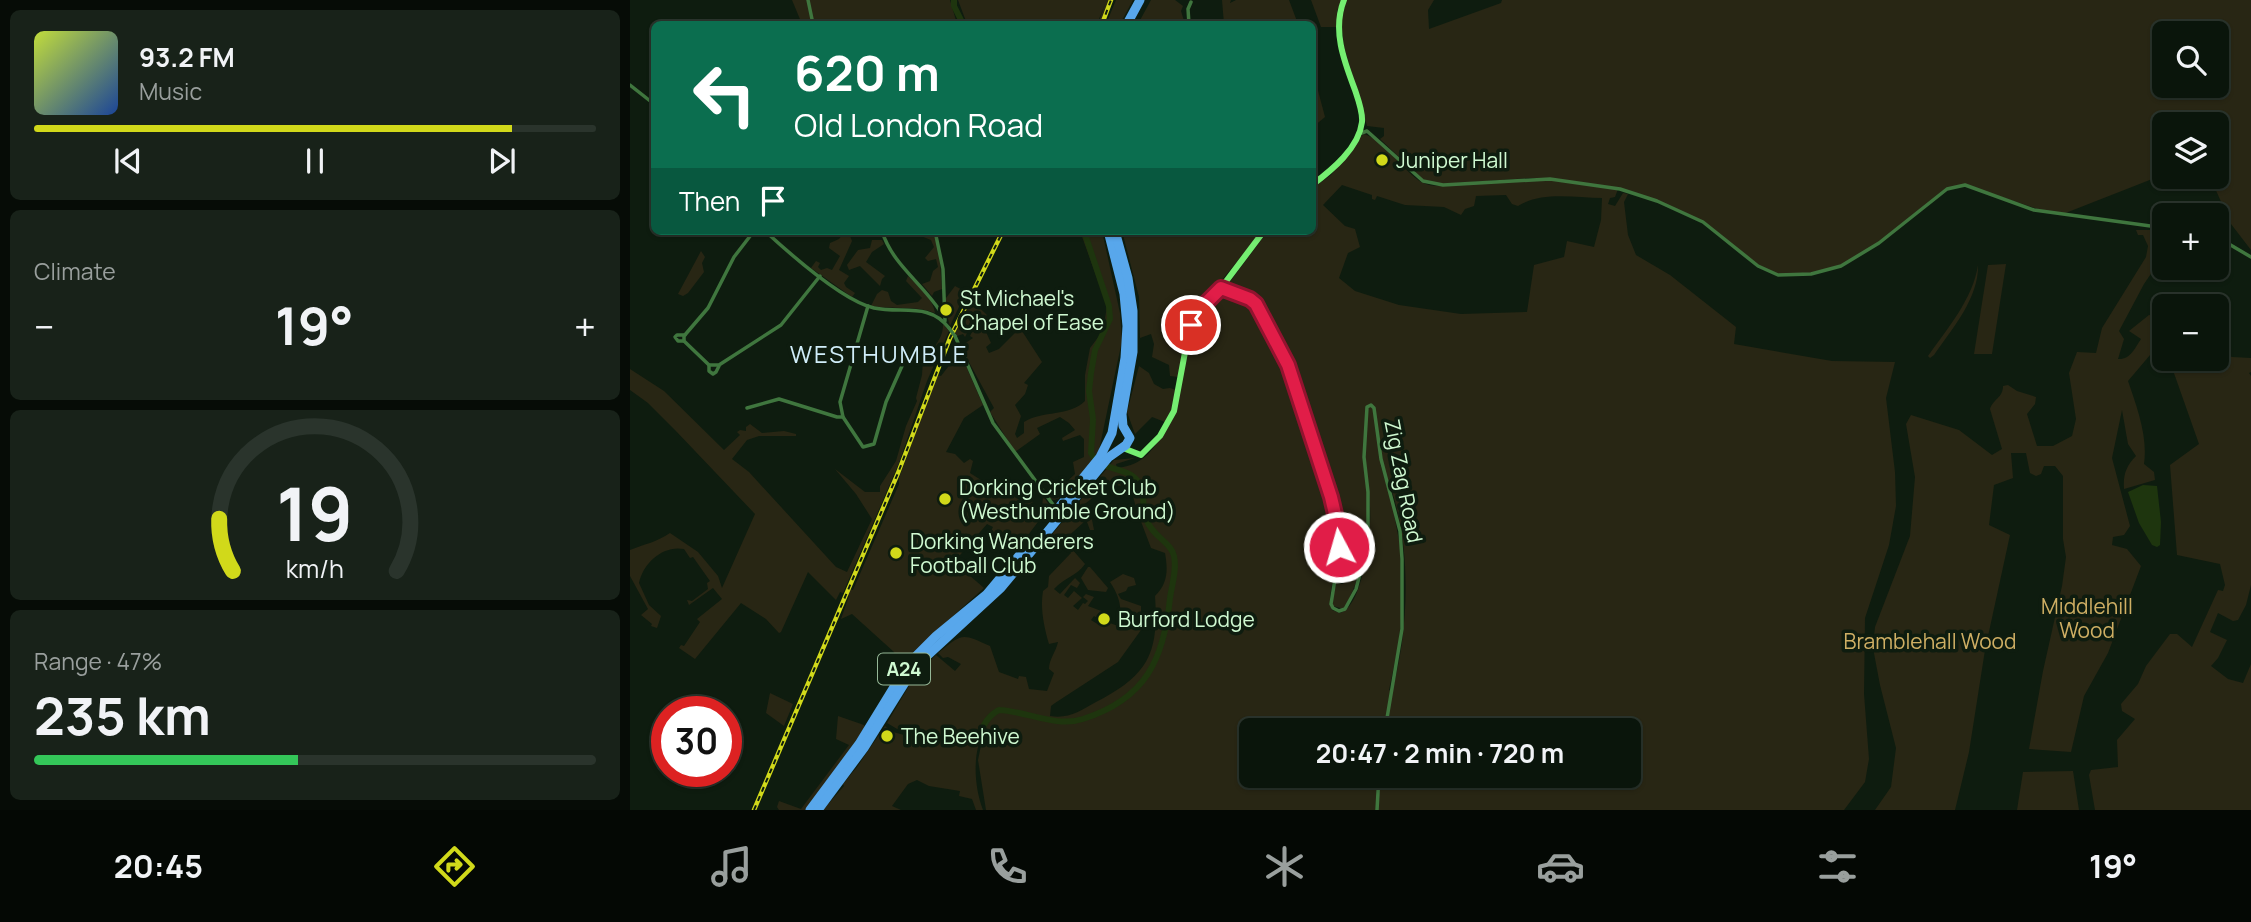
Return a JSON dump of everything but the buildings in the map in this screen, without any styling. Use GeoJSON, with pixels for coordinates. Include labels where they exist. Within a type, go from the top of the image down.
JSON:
{"type":"FeatureCollection","features":[{"type":"Feature","properties":{"kind":"highway"},"geometry":{"type":"LineString","coordinates":[[1129,21],[1140,0]]}},
{"type":"Feature","properties":{"kind":"highway"},"geometry":{"type":"LineString","coordinates":[[1134,21],[1145,0]]}},
{"type":"Feature","properties":{"kind":"highway","name":"A24"},"geometry":{"type":"LineString","coordinates":[[1103,460],[1111,437],[1125,358],[1127,326],[1124,294],[1109,235]]}},
{"type":"Feature","properties":{"kind":"highway"},"geometry":{"type":"LineString","coordinates":[[1116,235],[1128,278],[1133,311],[1133,352],[1122,414],[1125,442]]}},
{"type":"Feature","properties":{"kind":"highway"},"geometry":{"type":"LineString","coordinates":[[1120,429],[1125,442],[1111,437],[1120,429]]}},
{"type":"Feature","properties":{"kind":"highway","name":"A24"},"geometry":{"type":"LineString","coordinates":[[810,810],[859,744],[908,664],[930,641],[957,621],[994,587],[1059,507],[1103,460],[1125,442]]}},
{"type":"Feature","properties":{"kind":"highway","name":"A24"},"geometry":{"type":"LineString","coordinates":[[818,810],[864,748],[914,668],[1002,588],[1059,507]]}},
{"type":"Feature","properties":{"kind":"main road"},"geometry":{"type":"LineString","coordinates":[[1316,182],[1338,163],[1359,134],[1363,120],[1341,48],[1340,12],[1345,0]]}},
{"type":"Feature","properties":{"kind":"main road"},"geometry":{"type":"LineString","coordinates":[[1125,442],[1137,452],[1146,451],[1163,430],[1174,411],[1191,325],[1200,309],[1221,288],[1261,235]]}},
{"type":"Feature","properties":{"kind":"street"},"geometry":{"type":"LineString","coordinates":[[808,0],[812,21]]}},
{"type":"Feature","properties":{"kind":"street"},"geometry":{"type":"LineString","coordinates":[[1189,21],[1188,9],[1191,2]]}},
{"type":"Feature","properties":{"kind":"street"},"geometry":{"type":"LineString","coordinates":[[630,85],[651,102]]}},
{"type":"Feature","properties":{"kind":"street"},"geometry":{"type":"LineString","coordinates":[[1359,134],[1367,131],[1426,182],[1443,185],[1550,179],[1619,189],[1657,201],[1703,222],[1758,266],[1778,275],[1811,274],[1841,266],[1880,243],[1947,189],[1965,185],[2034,210],[2152,226]]}},
{"type":"Feature","properties":{"kind":"street"},"geometry":{"type":"LineString","coordinates":[[684,341],[685,335],[708,308],[734,257],[751,235]]}},
{"type":"Feature","properties":{"kind":"street"},"geometry":{"type":"LineString","coordinates":[[769,235],[788,254],[843,293],[868,306],[925,311],[944,322]]}},
{"type":"Feature","properties":{"kind":"street"},"geometry":{"type":"LineString","coordinates":[[884,235],[896,259],[925,290],[955,335],[993,423],[1048,500],[1059,507]]}},
{"type":"Feature","properties":{"kind":"street"},"geometry":{"type":"LineString","coordinates":[[936,235],[943,269],[944,322]]}},
{"type":"Feature","properties":{"kind":"street"},"geometry":{"type":"LineString","coordinates":[[2229,244],[2251,257]]}},
{"type":"Feature","properties":{"kind":"street"},"geometry":{"type":"LineString","coordinates":[[685,335],[675,337],[678,341],[684,341],[709,365],[709,371],[713,374],[719,365],[781,325],[820,276]]}},
{"type":"Feature","properties":{"kind":"street","name":"Zig Zag Road"},"geometry":{"type":"LineString","coordinates":[[1221,288],[1256,304],[1270,327],[1293,379],[1301,412],[1336,514],[1339,554],[1331,604],[1339,611],[1345,609],[1353,598],[1366,551],[1369,525],[1364,457],[1367,405],[1374,408],[1381,459],[1398,521],[1402,551],[1402,629],[1387,718]]}},
{"type":"Feature","properties":{"kind":"street"},"geometry":{"type":"LineString","coordinates":[[868,306],[840,402],[844,417],[861,445],[865,447],[873,445],[886,402],[902,366]]}},
{"type":"Feature","properties":{"kind":"street"},"geometry":{"type":"LineString","coordinates":[[747,408],[779,399],[844,417]]}},
{"type":"Feature","properties":{"kind":"street"},"geometry":{"type":"LineString","coordinates":[[1048,500],[1059,507]]}},
{"type":"Feature","properties":{"kind":"street"},"geometry":{"type":"LineString","coordinates":[[1377,810],[1378,788]]}},
{"type":"Feature","properties":{"kind":"green space"},"geometry":{"type":"Polygon","coordinates":[[[792,0],[950,0],[956,21],[801,21],[792,0]]]}},
{"type":"Feature","properties":{"kind":"green space"},"geometry":{"type":"Polygon","coordinates":[[[958,0],[1110,0],[1101,21],[1099,21],[1105,4],[1098,21],[966,21],[958,0]]]}},
{"type":"Feature","properties":{"kind":"green space"},"geometry":{"type":"Polygon","coordinates":[[[1116,0],[1133,0],[1122,21],[1107,21],[1116,0]]]}},
{"type":"Feature","properties":{"kind":"green space"},"geometry":{"type":"Polygon","coordinates":[[[1151,0],[1175,0],[1183,6],[1181,11],[1184,21],[1140,21],[1151,0]]]}},
{"type":"Feature","properties":{"kind":"green space"},"geometry":{"type":"Polygon","coordinates":[[[1222,0],[1231,0],[1230,3],[1236,0],[1289,0],[1297,21],[1224,21],[1222,0]]]}},
{"type":"Feature","properties":{"kind":"green space"},"geometry":{"type":"Polygon","coordinates":[[[1311,0],[1342,0],[1337,11],[1337,27],[1321,27],[1311,0]]]}},
{"type":"Feature","properties":{"kind":"green space"},"geometry":{"type":"Polygon","coordinates":[[[1346,0],[1434,0],[1428,10],[1429,29],[1501,3],[1502,0],[2251,0],[2251,250],[2231,224],[2229,203],[2222,203],[2215,189],[2229,189],[2229,112],[2152,112],[2152,179],[2063,214],[2044,211],[1965,185],[1947,189],[1879,243],[1841,266],[1811,274],[1778,275],[1758,266],[1703,222],[1657,201],[1618,189],[1615,197],[1610,198],[1608,204],[1615,206],[1623,193],[1628,194],[1624,202],[1628,235],[1636,255],[1670,275],[1736,327],[1734,344],[1832,361],[1895,362],[1886,398],[1895,472],[1896,506],[1889,545],[1865,618],[1864,694],[1869,759],[1865,782],[1844,810],[986,810],[978,760],[984,731],[976,760],[978,791],[983,810],[976,810],[972,799],[959,796],[960,791],[929,786],[917,780],[908,784],[892,806],[901,810],[823,810],[844,786],[885,726],[904,735],[887,723],[916,674],[936,655],[955,671],[961,664],[948,657],[943,658],[938,653],[958,639],[967,637],[990,646],[999,672],[1018,679],[1019,676],[1026,677],[1029,689],[1047,691],[1054,673],[1049,669],[1049,665],[1058,642],[1049,644],[1043,618],[1043,591],[1048,587],[1049,576],[1071,553],[1063,541],[1049,538],[1114,460],[1135,458],[1116,464],[1117,468],[1135,464],[1157,443],[1167,428],[1193,325],[1202,311],[1221,292],[1243,297],[1254,305],[1268,329],[1279,363],[1285,357],[1258,303],[1226,287],[1265,235],[1316,235],[1316,186],[1331,175],[1360,137],[1364,134],[1373,138],[1412,175],[1430,185],[1555,178],[1443,184],[1427,181],[1380,139],[1384,136],[1384,128],[1367,126],[1344,46],[1341,21],[1346,0]],[[1342,185],[1323,205],[1345,226],[1355,229],[1360,247],[1348,253],[1339,278],[1355,291],[1399,305],[1461,314],[1527,312],[1534,265],[1564,257],[1567,241],[1594,247],[1601,220],[1602,198],[1537,198],[1518,206],[1512,204],[1506,195],[1476,196],[1474,206],[1465,209],[1461,215],[1444,207],[1405,205],[1377,196],[1375,200],[1372,195],[1342,185]],[[1380,463],[1392,503],[1400,546],[1401,617],[1389,690],[1392,691],[1403,636],[1406,575],[1398,515],[1391,488],[1380,463]],[[1368,480],[1365,546],[1352,594],[1344,609],[1333,606],[1332,602],[1336,583],[1343,584],[1345,578],[1343,573],[1338,574],[1340,533],[1336,509],[1332,510],[1336,559],[1330,605],[1332,610],[1340,613],[1354,600],[1359,588],[1366,559],[1370,518],[1368,480]],[[1104,484],[1099,493],[1082,506],[1092,520],[1094,530],[1090,530],[1087,522],[1084,522],[1064,540],[1085,564],[1054,589],[1060,594],[1075,578],[1080,583],[1077,588],[1071,585],[1064,595],[1068,598],[1074,591],[1082,598],[1073,606],[1078,610],[1085,604],[1088,601],[1083,597],[1086,594],[1094,597],[1088,606],[1104,612],[1099,619],[1094,616],[1091,620],[1099,625],[1102,620],[1118,626],[1120,604],[1110,582],[1123,574],[1134,578],[1136,585],[1118,594],[1121,599],[1141,606],[1141,630],[1118,662],[1051,706],[1050,716],[1069,715],[1114,692],[1139,672],[1152,648],[1156,616],[1155,596],[1166,576],[1165,553],[1151,548],[1131,489],[1104,484]]]}},
{"type":"Feature","properties":{"kind":"green space"},"geometry":{"type":"Polygon","coordinates":[[[1316,83],[1325,117],[1316,124],[1316,83]]]}},
{"type":"Feature","properties":{"kind":"green space"},"geometry":{"type":"Polygon","coordinates":[[[2136,230],[2152,230],[2152,272],[2119,331],[2124,339],[2118,359],[2129,355],[2141,339],[2129,331],[2152,315],[2152,353],[2128,381],[2143,433],[2144,464],[2154,472],[2155,480],[2124,489],[2126,471],[2136,456],[2128,444],[2122,410],[2112,458],[2130,526],[2124,535],[2113,537],[2112,545],[2127,549],[2141,566],[2108,653],[2084,696],[2071,752],[2029,749],[2066,557],[2063,539],[2063,476],[2055,466],[2044,466],[2041,474],[2036,476],[2030,473],[2026,453],[2011,453],[2013,478],[1994,485],[1989,525],[2010,535],[1985,650],[1969,752],[1955,810],[1875,810],[1891,787],[1896,748],[1873,648],[1875,627],[1910,536],[1915,477],[1906,424],[1911,415],[1959,430],[1992,455],[2002,449],[1990,409],[2003,386],[2008,385],[2036,397],[2035,404],[2027,414],[2037,446],[2053,446],[2072,436],[2076,419],[2069,373],[2077,352],[2096,353],[2102,328],[2146,257],[2148,246],[2143,235],[2138,235],[2136,230]]]}},
{"type":"Feature","properties":{"kind":"green space"},"geometry":{"type":"Polygon","coordinates":[[[842,235],[850,235],[852,241],[839,270],[849,276],[844,283],[855,293],[852,297],[811,268],[816,261],[820,263],[818,267],[821,270],[832,270],[840,256],[829,248],[830,243],[842,235]]]}},
{"type":"Feature","properties":{"kind":"green space"},"geometry":{"type":"Polygon","coordinates":[[[935,235],[939,249],[942,289],[934,292],[932,296],[922,284],[930,281],[933,271],[938,267],[936,259],[928,261],[925,258],[934,247],[931,240],[921,236],[935,235]]]}},
{"type":"Feature","properties":{"kind":"green space"},"geometry":{"type":"Polygon","coordinates":[[[1081,235],[1103,235],[1120,313],[1122,341],[1098,455],[1063,497],[1054,500],[1048,498],[1046,493],[1055,493],[1075,474],[1073,462],[1084,457],[1084,439],[1080,435],[1063,441],[1062,438],[1075,430],[1060,417],[1037,428],[1040,434],[1015,452],[990,412],[994,408],[961,346],[973,338],[970,336],[974,328],[970,327],[965,337],[963,334],[957,336],[954,331],[970,299],[987,315],[977,328],[982,323],[991,343],[986,347],[989,353],[999,349],[1020,328],[1042,362],[1024,383],[1028,385],[1025,394],[1015,405],[1021,416],[1015,434],[1017,438],[1024,433],[1024,422],[1031,418],[1064,412],[1085,401],[1085,375],[1090,348],[1103,331],[1107,306],[1081,235]]]}},
{"type":"Feature","properties":{"kind":"green space"},"geometry":{"type":"Polygon","coordinates":[[[1123,235],[1259,235],[1194,314],[1178,377],[1170,376],[1169,365],[1152,357],[1154,344],[1151,334],[1140,338],[1139,297],[1123,235]]]}},
{"type":"Feature","properties":{"kind":"green space"},"geometry":{"type":"Polygon","coordinates":[[[872,240],[882,240],[884,244],[872,252],[866,262],[885,276],[880,286],[860,266],[849,270],[847,265],[858,250],[870,248],[872,240]]]}},
{"type":"Feature","properties":{"kind":"green space"},"geometry":{"type":"Polygon","coordinates":[[[701,251],[705,257],[702,263],[704,272],[688,293],[683,296],[678,294],[701,251]]]}},
{"type":"Feature","properties":{"kind":"green space"},"geometry":{"type":"Polygon","coordinates":[[[2006,264],[1992,354],[1974,354],[1988,265],[2006,264]]]}},
{"type":"Feature","properties":{"kind":"green space"},"geometry":{"type":"Polygon","coordinates":[[[1978,265],[1969,301],[1956,324],[1930,358],[1928,356],[1965,302],[1978,265]]]}},
{"type":"Feature","properties":{"kind":"green space"},"geometry":{"type":"Polygon","coordinates":[[[908,276],[928,298],[935,313],[920,309],[871,306],[882,290],[888,292],[891,301],[897,305],[918,302],[922,298],[906,281],[908,276]]]}},
{"type":"Feature","properties":{"kind":"green space"},"geometry":{"type":"Polygon","coordinates":[[[955,286],[966,292],[950,326],[943,302],[955,286]]]}},
{"type":"Feature","properties":{"kind":"green space"},"geometry":{"type":"Polygon","coordinates":[[[943,324],[949,331],[927,381],[899,463],[843,593],[840,592],[836,600],[808,572],[781,632],[741,603],[695,659],[679,648],[684,646],[700,622],[697,619],[722,599],[713,588],[689,605],[687,600],[692,601],[708,589],[707,583],[710,581],[693,557],[690,558],[684,549],[676,548],[655,557],[641,576],[639,583],[649,605],[661,616],[657,628],[651,626],[641,615],[648,609],[630,576],[630,550],[670,533],[698,552],[718,576],[722,588],[755,514],[648,403],[630,390],[630,369],[664,391],[724,450],[740,435],[737,432],[746,431],[750,424],[762,433],[784,431],[796,434],[759,436],[747,440],[732,459],[749,472],[836,567],[847,572],[872,519],[835,469],[865,492],[880,492],[880,486],[896,461],[906,426],[917,401],[924,344],[934,347],[941,336],[943,324]]]}},
{"type":"Feature","properties":{"kind":"green space"},"geometry":{"type":"Polygon","coordinates":[[[2229,356],[2251,358],[2251,585],[2246,605],[2238,620],[2233,621],[2218,613],[2210,632],[2227,640],[2211,666],[2228,679],[2243,683],[2251,664],[2251,810],[2095,810],[2089,775],[2091,770],[2118,767],[2117,740],[2135,719],[2122,711],[2121,704],[2138,684],[2146,666],[2170,634],[2177,634],[2192,647],[2218,590],[2223,591],[2225,585],[2220,564],[2177,555],[2170,465],[2199,444],[2173,371],[2229,371],[2229,356]]]}},
{"type":"Feature","properties":{"kind":"green space"},"geometry":{"type":"Polygon","coordinates":[[[951,359],[963,359],[983,405],[964,418],[946,452],[955,454],[964,463],[970,459],[973,461],[970,473],[1009,498],[1013,495],[1022,502],[1031,499],[1033,502],[1022,510],[1029,518],[1037,516],[1042,509],[1043,496],[1050,506],[1019,547],[998,532],[990,540],[987,539],[993,527],[987,524],[954,562],[984,588],[909,653],[899,666],[894,652],[852,614],[841,619],[849,589],[853,590],[899,484],[937,375],[941,376],[951,359]]]}},
{"type":"Feature","properties":{"kind":"green space"},"geometry":{"type":"Polygon","coordinates":[[[1139,366],[1149,373],[1154,384],[1163,389],[1176,390],[1170,414],[1165,422],[1152,417],[1135,434],[1127,412],[1139,366]]]}},
{"type":"Feature","properties":{"kind":"green space"},"geometry":{"type":"Polygon","coordinates":[[[1088,567],[1108,588],[1106,592],[1088,590],[1081,578],[1088,567]]]}},
{"type":"Feature","properties":{"kind":"green space"},"geometry":{"type":"Polygon","coordinates":[[[770,693],[793,704],[784,726],[766,713],[770,693]]]}},
{"type":"Feature","properties":{"kind":"green space"},"geometry":{"type":"Polygon","coordinates":[[[838,716],[864,725],[865,728],[806,810],[779,810],[779,801],[801,809],[849,745],[836,739],[838,716]]]}},
{"type":"Feature","properties":{"kind":"green space"},"geometry":{"type":"Polygon","coordinates":[[[2073,771],[2079,810],[2017,810],[2023,772],[2073,771]]]}},
{"type":"Feature","properties":{"kind":"shaded area"},"geometry":{"type":"Polygon","coordinates":[[[2143,485],[2157,486],[2161,522],[2160,545],[2157,547],[2152,545],[2139,523],[2128,492],[2143,485]]]}},
{"type":"Feature","properties":{"kind":"waterway"},"geometry":{"type":"LineString","coordinates":[[954,0],[962,21]]}},
{"type":"Feature","properties":{"kind":"waterway"},"geometry":{"type":"LineString","coordinates":[[979,736],[986,721],[999,710],[1062,722],[1083,719],[1105,711],[1137,688],[1148,674],[1163,640],[1175,572],[1172,551],[1149,525],[1139,483],[1134,477],[1101,464],[1091,453],[1091,373],[1095,350],[1110,319],[1109,306],[1085,235]]}},
{"type":"Feature","properties":{"kind":"railway"},"geometry":{"type":"LineString","coordinates":[[1103,21],[1111,0]]}},
{"type":"Feature","properties":{"kind":"railway"},"geometry":{"type":"LineString","coordinates":[[754,810],[898,473],[950,338],[1001,235]]}},
{"type":"Feature","properties":{"kind":"place","name":"Juniper Hall"},"geometry":{"type":"Point","coordinates":[1382,160]}},
{"type":"Feature","properties":{"kind":"place","name":"St Michael's Chapel of Ease"},"geometry":{"type":"Point","coordinates":[946,310]}},
{"type":"Feature","properties":{"kind":"place","name":"Dorking Cricket Club (Westhumble Ground)"},"geometry":{"type":"Point","coordinates":[945,499]}},
{"type":"Feature","properties":{"kind":"place","name":"Dorking Wanderers Football Club"},"geometry":{"type":"Point","coordinates":[896,553]}},
{"type":"Feature","properties":{"kind":"place","name":"Burford Lodge"},"geometry":{"type":"Point","coordinates":[1104,619]}},
{"type":"Feature","properties":{"kind":"place","name":"The Beehive"},"geometry":{"type":"Point","coordinates":[887,736]}},
{"type":"Feature","properties":{"kind":"district","name":"WESTHUMBLE"},"geometry":{"type":"Point","coordinates":[879,353]}},
{"type":"Feature","properties":{"kind":"route"},"geometry":{"type":"LineString","coordinates":[[1191,325],[1200,309],[1221,288],[1250,299],[1260,309],[1293,379],[1301,412],[1336,514],[1339,547]]}},
{"type":"Feature","properties":{"kind":"park label","name":"Middlehill Wood"},"geometry":{"type":"Point","coordinates":[2087,618]}},
{"type":"Feature","properties":{"kind":"park label","name":"Bramblehall Wood"},"geometry":{"type":"Point","coordinates":[1930,641]}}]}
